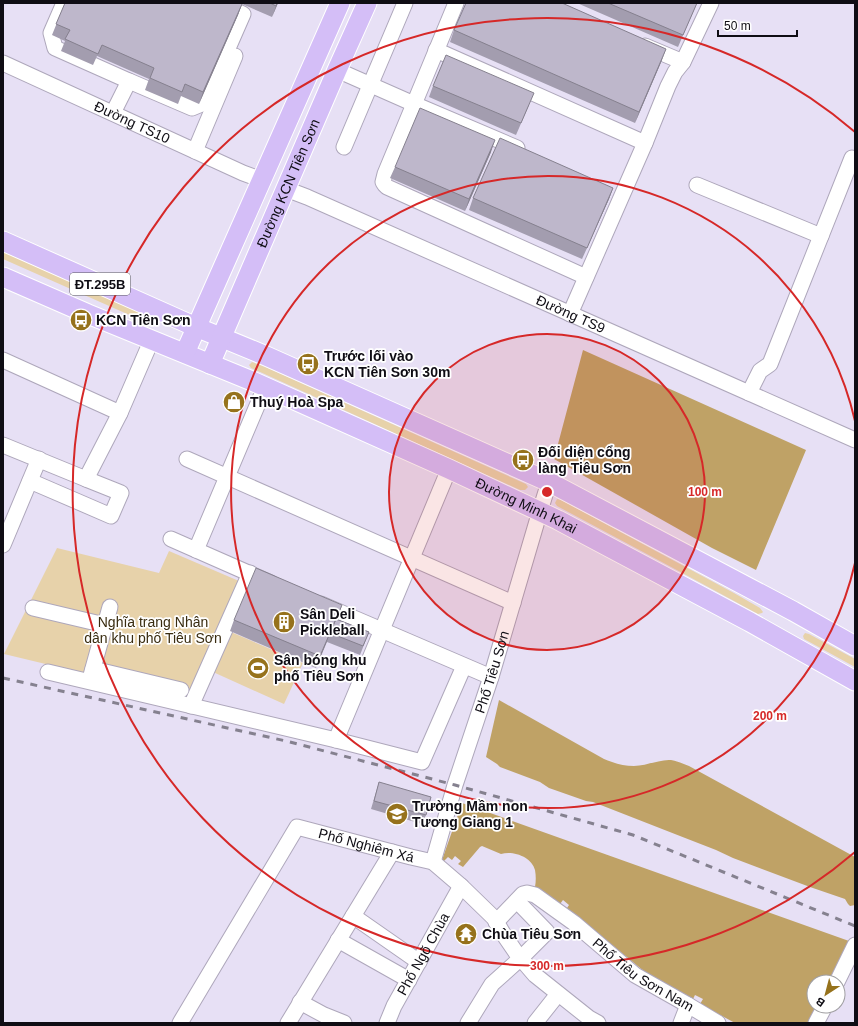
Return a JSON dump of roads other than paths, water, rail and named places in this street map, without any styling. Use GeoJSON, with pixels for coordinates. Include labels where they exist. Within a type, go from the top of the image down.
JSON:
{"type":"FeatureCollection","features":[{"type":"Feature","properties":{"kind":"main road","name":"Đường KCN Tiên Sơn"},"geometry":{"type":"LineString","coordinates":[[185,353],[340,3]]}},
{"type":"Feature","properties":{"kind":"main road","name":"Đường KCN Tiên Sơn"},"geometry":{"type":"LineString","coordinates":[[210,364],[367,3]]}},
{"type":"Feature","properties":{"kind":"main road"},"geometry":{"type":"LineString","coordinates":[[262,180],[286,189]]}},
{"type":"Feature","properties":{"kind":"main road","name":"ĐT.295B"},"geometry":{"type":"LineString","coordinates":[[3,241],[549,482],[793,611],[855,646]]}},
{"type":"Feature","properties":{"kind":"main road","name":"ĐT.295B"},"geometry":{"type":"LineString","coordinates":[[3,277],[88,314],[185,353]]}},
{"type":"Feature","properties":{"kind":"main road","name":"Đường Minh Khai"},"geometry":{"type":"LineString","coordinates":[[185,353],[265,387],[540,512],[778,638],[855,681]]}},
{"type":"Feature","properties":{"kind":"main road"},"geometry":{"type":"LineString","coordinates":[[778,638],[793,611]]}},
{"type":"Feature","properties":{"kind":"street"},"geometry":{"type":"LineString","coordinates":[[64,3],[51,33],[55,48],[192,108],[204,103],[242,14],[218,3]]}},
{"type":"Feature","properties":{"kind":"street"},"geometry":{"type":"LineString","coordinates":[[344,147],[405,3]]}},
{"type":"Feature","properties":{"kind":"street"},"geometry":{"type":"LineString","coordinates":[[456,3],[383,179],[384,185],[586,277]]}},
{"type":"Feature","properties":{"kind":"street"},"geometry":{"type":"LineString","coordinates":[[570,314],[645,143],[668,86],[675,72],[683,62],[711,3]]}},
{"type":"Feature","properties":{"kind":"street"},"geometry":{"type":"LineString","coordinates":[[195,151],[245,33]]}},
{"type":"Feature","properties":{"kind":"street"},"geometry":{"type":"LineString","coordinates":[[633,40],[683,62]]}},
{"type":"Feature","properties":{"kind":"street"},"geometry":{"type":"LineString","coordinates":[[436,50],[645,143]]}},
{"type":"Feature","properties":{"kind":"street","name":"Đường TS10"},"geometry":{"type":"LineString","coordinates":[[3,63],[243,173],[262,180]]}},
{"type":"Feature","properties":{"kind":"street"},"geometry":{"type":"LineString","coordinates":[[337,70],[529,153]]}},
{"type":"Feature","properties":{"kind":"street"},"geometry":{"type":"LineString","coordinates":[[113,113],[128,81]]}},
{"type":"Feature","properties":{"kind":"street"},"geometry":{"type":"LineString","coordinates":[[749,394],[760,371],[770,364],[852,158]]}},
{"type":"Feature","properties":{"kind":"street"},"geometry":{"type":"LineString","coordinates":[[697,185],[820,236]]}},
{"type":"Feature","properties":{"kind":"street"},"geometry":{"type":"LineString","coordinates":[[608,187],[622,193]]}},
{"type":"Feature","properties":{"kind":"street","name":"Đường TS9"},"geometry":{"type":"LineString","coordinates":[[286,189],[855,440]]}},
{"type":"Feature","properties":{"kind":"street"},"geometry":{"type":"LineString","coordinates":[[86,478],[120,413],[152,340]]}},
{"type":"Feature","properties":{"kind":"street"},"geometry":{"type":"LineString","coordinates":[[3,360],[120,413]]}},
{"type":"Feature","properties":{"kind":"street"},"geometry":{"type":"LineString","coordinates":[[196,550],[265,387]]}},
{"type":"Feature","properties":{"kind":"street"},"geometry":{"type":"LineString","coordinates":[[3,445],[121,493],[111,516],[30,481]]}},
{"type":"Feature","properties":{"kind":"street"},"geometry":{"type":"LineString","coordinates":[[3,545],[9,515],[30,481],[39,459]]}},
{"type":"Feature","properties":{"kind":"street"},"geometry":{"type":"LineString","coordinates":[[187,459],[512,603]]}},
{"type":"Feature","properties":{"kind":"street"},"geometry":{"type":"LineString","coordinates":[[336,740],[449,470]]}},
{"type":"Feature","properties":{"kind":"street","name":"Phố Tiêu Sơn"},"geometry":{"type":"LineString","coordinates":[[432,862],[455,785],[491,677],[549,482]]}},
{"type":"Feature","properties":{"kind":"street"},"geometry":{"type":"LineString","coordinates":[[171,539],[285,589]]}},
{"type":"Feature","properties":{"kind":"street"},"geometry":{"type":"LineString","coordinates":[[191,706],[250,573]]}},
{"type":"Feature","properties":{"kind":"street"},"geometry":{"type":"LineString","coordinates":[[307,598],[491,677]]}},
{"type":"Feature","properties":{"kind":"street"},"geometry":{"type":"LineString","coordinates":[[91,676],[110,607]]}},
{"type":"Feature","properties":{"kind":"street"},"geometry":{"type":"LineString","coordinates":[[34,608],[105,625]]}},
{"type":"Feature","properties":{"kind":"street"},"geometry":{"type":"LineString","coordinates":[[91,676],[191,706],[422,762],[464,666]]}},
{"type":"Feature","properties":{"kind":"street"},"geometry":{"type":"LineString","coordinates":[[48,672],[91,676],[181,690]]}},
{"type":"Feature","properties":{"kind":"street","name":"Phố Nghiêm Xá"},"geometry":{"type":"LineString","coordinates":[[180,1023],[297,827],[432,862],[461,886],[494,918],[504,935],[535,975],[589,1018],[598,1023]]}},
{"type":"Feature","properties":{"kind":"street"},"geometry":{"type":"LineString","coordinates":[[288,1023],[392,852]]}},
{"type":"Feature","properties":{"kind":"street","name":"Phố Ngõ Chùa"},"geometry":{"type":"LineString","coordinates":[[387,1023],[394,1006],[461,886]]}},
{"type":"Feature","properties":{"kind":"street","name":"Phố Tiêu Sơn Nam"},"geometry":{"type":"LineString","coordinates":[[496,922],[526,893],[538,897],[574,923],[635,975],[718,1023]]}},
{"type":"Feature","properties":{"kind":"street"},"geometry":{"type":"LineString","coordinates":[[468,1023],[492,984],[547,932],[517,901]]}},
{"type":"Feature","properties":{"kind":"street"},"geometry":{"type":"LineString","coordinates":[[353,916],[419,962]]}},
{"type":"Feature","properties":{"kind":"street"},"geometry":{"type":"LineString","coordinates":[[338,940],[409,980]]}},
{"type":"Feature","properties":{"kind":"street"},"geometry":{"type":"LineString","coordinates":[[841,974],[855,945]]}},
{"type":"Feature","properties":{"kind":"street"},"geometry":{"type":"LineString","coordinates":[[534,1023],[558,994]]}},
{"type":"Feature","properties":{"kind":"street"},"geometry":{"type":"LineString","coordinates":[[300,1002],[321,1019],[344,1023]]}},
{"type":"Feature","properties":{"kind":"street"},"geometry":{"type":"LineString","coordinates":[[680,1023],[688,1005]]}},
{"type":"Feature","properties":{"kind":"street"},"geometry":{"type":"LineString","coordinates":[[816,1023],[821,1014]]}},
{"type":"Feature","properties":{"kind":"railway"},"geometry":{"type":"LineString","coordinates":[[3,678],[286,741],[455,785],[633,835],[855,926]]}},
{"type":"Feature","properties":{"kind":"place","name":"KCN Tiên Sơn"},"geometry":{"type":"Point","coordinates":[81,320]}},
{"type":"Feature","properties":{"kind":"place","name":"Trước lối vào KCN Tiên Sơn 30m"},"geometry":{"type":"Point","coordinates":[308,364]}},
{"type":"Feature","properties":{"kind":"place","name":"Thuý Hoà Spa"},"geometry":{"type":"Point","coordinates":[234,402]}},
{"type":"Feature","properties":{"kind":"place","name":"Đối diện cổng làng Tiêu Sơn"},"geometry":{"type":"Point","coordinates":[523,460]}},
{"type":"Feature","properties":{"kind":"place","name":"Sân Deli Pickleball"},"geometry":{"type":"Point","coordinates":[284,622]}},
{"type":"Feature","properties":{"kind":"place","name":"Sân bóng khu phố Tiêu Sơn"},"geometry":{"type":"Point","coordinates":[258,668]}},
{"type":"Feature","properties":{"kind":"place","name":"Trường Mầm non Tương Giang 1"},"geometry":{"type":"Point","coordinates":[397,814]}},
{"type":"Feature","properties":{"kind":"place","name":"Chùa Tiêu Sơn"},"geometry":{"type":"Point","coordinates":[466,934]}},
{"type":"Feature","properties":{"kind":"park label","name":"Nghĩa trang Nhân dân khu phố Tiêu Sơn"},"geometry":{"type":"Point","coordinates":[153,630]}}]}
